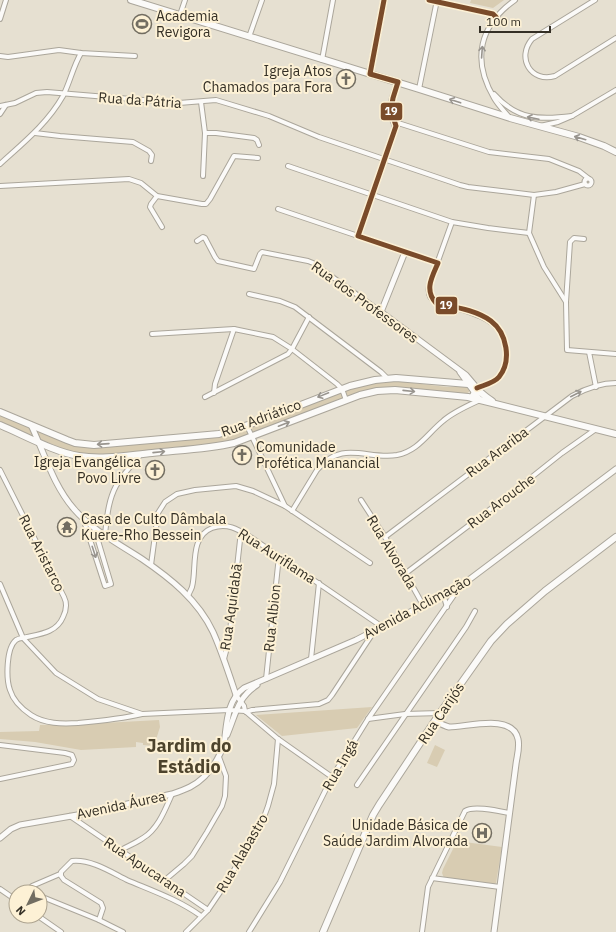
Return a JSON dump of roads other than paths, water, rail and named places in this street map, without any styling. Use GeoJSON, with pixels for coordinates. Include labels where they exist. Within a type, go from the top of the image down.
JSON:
{"type":"FeatureCollection","features":[{"type":"Feature","properties":{"kind":"main road"},"geometry":{"type":"LineString","coordinates":[[133,0],[510,118],[579,137],[616,152]]}},
{"type":"Feature","properties":{"kind":"main road","name":"Rua Adriático"},"geometry":{"type":"LineString","coordinates":[[0,412],[67,440],[86,445],[219,434],[247,426],[360,383],[388,378],[468,384],[480,400],[616,434]]}},
{"type":"Feature","properties":{"kind":"main road","name":"Rua Adriático"},"geometry":{"type":"LineString","coordinates":[[0,425],[67,453],[88,457],[142,454],[234,443],[368,393],[395,390],[474,393],[484,396],[495,403]]}},
{"type":"Feature","properties":{"kind":"main road","name":"Rua Carijós"},"geometry":{"type":"LineString","coordinates":[[323,932],[373,816],[440,713],[490,641],[545,591],[616,537]]}},
{"type":"Feature","properties":{"kind":"street"},"geometry":{"type":"LineString","coordinates":[[0,18],[6,0]]}},
{"type":"Feature","properties":{"kind":"street"},"geometry":{"type":"LineString","coordinates":[[180,15],[185,0]]}},
{"type":"Feature","properties":{"kind":"street"},"geometry":{"type":"LineString","coordinates":[[249,37],[262,0]]}},
{"type":"Feature","properties":{"kind":"street"},"geometry":{"type":"LineString","coordinates":[[322,60],[333,0]]}},
{"type":"Feature","properties":{"kind":"street"},"geometry":{"type":"LineString","coordinates":[[370,74],[384,0]]}},
{"type":"Feature","properties":{"kind":"street"},"geometry":{"type":"LineString","coordinates":[[429,0],[493,14],[496,17]]}},
{"type":"Feature","properties":{"kind":"street"},"geometry":{"type":"LineString","coordinates":[[510,118],[494,99],[490,90],[482,69],[482,47],[487,30],[496,17],[515,0]]}},
{"type":"Feature","properties":{"kind":"street"},"geometry":{"type":"LineString","coordinates":[[595,0],[532,39],[527,44],[525,56],[528,68],[532,72],[544,77],[555,76],[616,38]]}},
{"type":"Feature","properties":{"kind":"street"},"geometry":{"type":"LineString","coordinates":[[419,89],[437,1]]}},
{"type":"Feature","properties":{"kind":"street"},"geometry":{"type":"LineString","coordinates":[[0,56],[8,57],[59,50],[81,53],[135,56]]}},
{"type":"Feature","properties":{"kind":"street"},"geometry":{"type":"LineString","coordinates":[[0,164],[46,122],[64,94],[81,53]]}},
{"type":"Feature","properties":{"kind":"street"},"geometry":{"type":"LineString","coordinates":[[358,236],[395,129],[395,122],[391,116],[390,109],[398,82]]}},
{"type":"Feature","properties":{"kind":"street"},"geometry":{"type":"LineString","coordinates":[[490,90],[504,104],[528,117],[549,119],[572,116]]}},
{"type":"Feature","properties":{"kind":"street"},"geometry":{"type":"LineString","coordinates":[[538,126],[558,122],[572,116],[616,90]]}},
{"type":"Feature","properties":{"kind":"street","name":"Rua da Pátria"},"geometry":{"type":"LineString","coordinates":[[0,106],[15,103],[36,93],[178,103],[216,100],[269,116],[302,131],[385,160]]}},
{"type":"Feature","properties":{"kind":"street"},"geometry":{"type":"LineString","coordinates":[[201,102],[205,133],[203,176]]}},
{"type":"Feature","properties":{"kind":"street"},"geometry":{"type":"LineString","coordinates":[[0,114],[6,105]]}},
{"type":"Feature","properties":{"kind":"street"},"geometry":{"type":"LineString","coordinates":[[385,160],[460,185],[534,195],[556,192],[585,184],[591,184],[591,181],[579,171],[549,159],[489,152],[395,122]]}},
{"type":"Feature","properties":{"kind":"street"},"geometry":{"type":"LineString","coordinates":[[35,133],[135,142],[149,151],[152,155],[151,161]]}},
{"type":"Feature","properties":{"kind":"street"},"geometry":{"type":"LineString","coordinates":[[205,133],[254,138],[258,140],[259,145]]}},
{"type":"Feature","properties":{"kind":"street"},"geometry":{"type":"LineString","coordinates":[[0,186],[129,179],[141,183],[157,196],[206,204],[234,156],[258,158]]}},
{"type":"Feature","properties":{"kind":"street"},"geometry":{"type":"LineString","coordinates":[[288,166],[452,222],[529,233]]}},
{"type":"Feature","properties":{"kind":"street"},"geometry":{"type":"LineString","coordinates":[[534,195],[529,233],[544,267],[566,302]]}},
{"type":"Feature","properties":{"kind":"street"},"geometry":{"type":"LineString","coordinates":[[157,196],[150,207],[162,227]]}},
{"type":"Feature","properties":{"kind":"street"},"geometry":{"type":"LineString","coordinates":[[278,209],[438,263]]}},
{"type":"Feature","properties":{"kind":"street"},"geometry":{"type":"LineString","coordinates":[[452,222],[428,291],[432,299],[436,302],[490,320],[501,332],[506,351],[503,371],[490,384],[474,393]]}},
{"type":"Feature","properties":{"kind":"street","name":"Rua dos Professores"},"geometry":{"type":"LineString","coordinates":[[196,241],[203,237],[205,238],[214,257],[220,262],[254,269],[262,252],[313,263],[466,376],[474,393]]}},
{"type":"Feature","properties":{"kind":"street"},"geometry":{"type":"LineString","coordinates":[[584,239],[574,238],[570,242],[566,302],[567,350],[616,354]]}},
{"type":"Feature","properties":{"kind":"street"},"geometry":{"type":"LineString","coordinates":[[381,312],[405,252]]}},
{"type":"Feature","properties":{"kind":"street"},"geometry":{"type":"LineString","coordinates":[[249,294],[288,303],[309,316],[388,378]]}},
{"type":"Feature","properties":{"kind":"street"},"geometry":{"type":"LineString","coordinates":[[205,397],[288,354],[309,316]]}},
{"type":"Feature","properties":{"kind":"street"},"geometry":{"type":"LineString","coordinates":[[214,393],[215,384],[234,329]]}},
{"type":"Feature","properties":{"kind":"street"},"geometry":{"type":"LineString","coordinates":[[152,334],[234,329],[272,338],[292,349],[342,389],[346,400]]}},
{"type":"Feature","properties":{"kind":"street"},"geometry":{"type":"LineString","coordinates":[[589,352],[596,387]]}},
{"type":"Feature","properties":{"kind":"street","name":"Rua dos Professores"},"geometry":{"type":"LineString","coordinates":[[459,371],[468,384]]}},
{"type":"Feature","properties":{"kind":"street","name":"Rua Arariba"},"geometry":{"type":"LineString","coordinates":[[385,536],[572,396],[586,389],[609,383],[616,383]]}},
{"type":"Feature","properties":{"kind":"street"},"geometry":{"type":"LineString","coordinates":[[292,511],[317,470],[322,464],[336,455],[358,452],[388,456],[404,453],[417,447],[447,418],[480,400]]}},
{"type":"Feature","properties":{"kind":"street"},"geometry":{"type":"LineString","coordinates":[[31,425],[61,491],[73,508],[93,526],[172,581],[188,596],[201,612],[213,631],[236,695],[246,711],[278,739],[332,777]]}},
{"type":"Feature","properties":{"kind":"street"},"geometry":{"type":"LineString","coordinates":[[247,426],[285,506]]}},
{"type":"Feature","properties":{"kind":"street","name":"Rua Arouche"},"geometry":{"type":"LineString","coordinates":[[406,574],[596,429]]}},
{"type":"Feature","properties":{"kind":"street"},"geometry":{"type":"LineString","coordinates":[[105,534],[108,511],[113,494],[123,476],[142,454]]}},
{"type":"Feature","properties":{"kind":"street","name":"Avenida Aclimação"},"geometry":{"type":"LineString","coordinates":[[236,695],[247,686],[264,680],[364,635],[462,585],[616,469]]}},
{"type":"Feature","properties":{"kind":"street","name":"Rua Aristarco"},"geometry":{"type":"LineString","coordinates":[[0,470],[65,600],[64,615],[56,627],[43,634],[23,638]]}},
{"type":"Feature","properties":{"kind":"street"},"geometry":{"type":"LineString","coordinates":[[151,565],[158,514],[165,502],[177,494],[195,490],[236,486],[253,491],[285,506],[370,563]]}},
{"type":"Feature","properties":{"kind":"street","name":"Rua Alvorada"},"geometry":{"type":"LineString","coordinates":[[361,500],[385,536],[423,605]]}},
{"type":"Feature","properties":{"kind":"street"},"geometry":{"type":"LineString","coordinates":[[83,518],[105,586],[111,584],[93,526]]}},
{"type":"Feature","properties":{"kind":"street","name":"Rua Auriflama"},"geometry":{"type":"LineString","coordinates":[[188,596],[192,587],[196,548],[199,541],[203,534],[209,529],[222,525],[241,531],[381,626]]}},
{"type":"Feature","properties":{"kind":"street","name":"Rua Aquidabã"},"geometry":{"type":"LineString","coordinates":[[224,659],[229,640],[241,531]]}},
{"type":"Feature","properties":{"kind":"street","name":"Rua Albion"},"geometry":{"type":"LineString","coordinates":[[264,680],[279,556]]}},
{"type":"Feature","properties":{"kind":"street"},"geometry":{"type":"LineString","coordinates":[[311,659],[319,583]]}},
{"type":"Feature","properties":{"kind":"street"},"geometry":{"type":"LineString","coordinates":[[0,584],[23,638],[56,673],[98,699],[142,714]]}},
{"type":"Feature","properties":{"kind":"street","name":"Rua Ingá"},"geometry":{"type":"LineString","coordinates":[[249,932],[280,882],[332,777],[368,719],[462,585]]}},
{"type":"Feature","properties":{"kind":"street"},"geometry":{"type":"LineString","coordinates":[[443,594],[447,607]]}},
{"type":"Feature","properties":{"kind":"street","name":"Rua Carijós"},"geometry":{"type":"LineString","coordinates":[[357,785],[466,627],[475,611]]}},
{"type":"Feature","properties":{"kind":"street"},"geometry":{"type":"LineString","coordinates":[[23,638],[14,642],[10,649],[8,680],[9,688],[13,696],[24,710],[32,716],[49,722],[71,723],[121,719],[142,714],[230,710],[246,711],[325,702],[332,695],[376,629]]}},
{"type":"Feature","properties":{"kind":"street"},"geometry":{"type":"LineString","coordinates":[[364,635],[364,646]]}},
{"type":"Feature","properties":{"kind":"street","name":"Avenida Aclimação"},"geometry":{"type":"LineString","coordinates":[[240,701],[247,692],[264,680]]}},
{"type":"Feature","properties":{"kind":"street","name":"Avenida Áurea"},"geometry":{"type":"LineString","coordinates":[[224,744],[230,710],[236,695]]}},
{"type":"Feature","properties":{"kind":"street","name":"Avenida Áurea"},"geometry":{"type":"LineString","coordinates":[[0,838],[11,829],[20,825],[83,814],[172,794],[190,787],[208,773],[219,757],[240,701]]}},
{"type":"Feature","properties":{"kind":"street"},"geometry":{"type":"LineString","coordinates":[[368,719],[405,714],[440,713]]}},
{"type":"Feature","properties":{"kind":"street"},"geometry":{"type":"LineString","coordinates":[[435,721],[448,727],[493,723],[503,725],[514,731],[519,741],[494,932]]}},
{"type":"Feature","properties":{"kind":"street","name":"Rua Alabastro"},"geometry":{"type":"LineString","coordinates":[[186,932],[208,910],[261,825],[274,784],[278,739]]}},
{"type":"Feature","properties":{"kind":"street"},"geometry":{"type":"LineString","coordinates":[[0,745],[65,752],[72,756],[74,763],[0,779]]}},
{"type":"Feature","properties":{"kind":"street"},"geometry":{"type":"LineString","coordinates":[[165,880],[192,856],[222,806],[225,796],[226,776],[219,757]]}},
{"type":"Feature","properties":{"kind":"street"},"geometry":{"type":"LineString","coordinates":[[120,850],[143,838],[149,833],[163,816],[172,794]]}},
{"type":"Feature","properties":{"kind":"street"},"geometry":{"type":"LineString","coordinates":[[422,932],[427,890],[465,811],[467,809],[474,808],[509,813]]}},
{"type":"Feature","properties":{"kind":"street"},"geometry":{"type":"LineString","coordinates":[[81,824],[83,814]]}},
{"type":"Feature","properties":{"kind":"street","name":"Rua Apucarana"},"geometry":{"type":"LineString","coordinates":[[70,816],[208,910]]}},
{"type":"Feature","properties":{"kind":"street"},"geometry":{"type":"LineString","coordinates":[[37,884],[60,874],[65,866],[72,861],[89,863],[174,900],[202,916]]}},
{"type":"Feature","properties":{"kind":"street"},"geometry":{"type":"LineString","coordinates":[[60,874],[64,880],[101,904],[104,908],[100,920]]}},
{"type":"Feature","properties":{"kind":"street"},"geometry":{"type":"LineString","coordinates":[[432,878],[500,886]]}},
{"type":"Feature","properties":{"kind":"street"},"geometry":{"type":"LineString","coordinates":[[48,899],[100,920],[123,932]]}},
{"type":"Feature","properties":{"kind":"street"},"geometry":{"type":"LineString","coordinates":[[48,923],[61,932]]}},
{"type":"Feature","properties":{"kind":"place","name":"Academia Revigora"},"geometry":{"type":"Point","coordinates":[142,24]}},
{"type":"Feature","properties":{"kind":"place","name":"Igreja Atos Chamados para Fora"},"geometry":{"type":"Point","coordinates":[346,79]}},
{"type":"Feature","properties":{"kind":"place","name":"Comunidade Profética Manancial"},"geometry":{"type":"Point","coordinates":[242,455]}},
{"type":"Feature","properties":{"kind":"place","name":"Igreja Evangélica Povo Livre"},"geometry":{"type":"Point","coordinates":[155,470]}},
{"type":"Feature","properties":{"kind":"place","name":"Casa de Culto Dâmbala Kuere-Rho Bessein"},"geometry":{"type":"Point","coordinates":[67,527]}},
{"type":"Feature","properties":{"kind":"place","name":"Unidade Básica de Saúde Jardim Alvorada"},"geometry":{"type":"Point","coordinates":[482,833]}},
{"type":"Feature","properties":{"kind":"district","name":"Jardim do Estádio"},"geometry":{"type":"Point","coordinates":[189,756]}}]}
